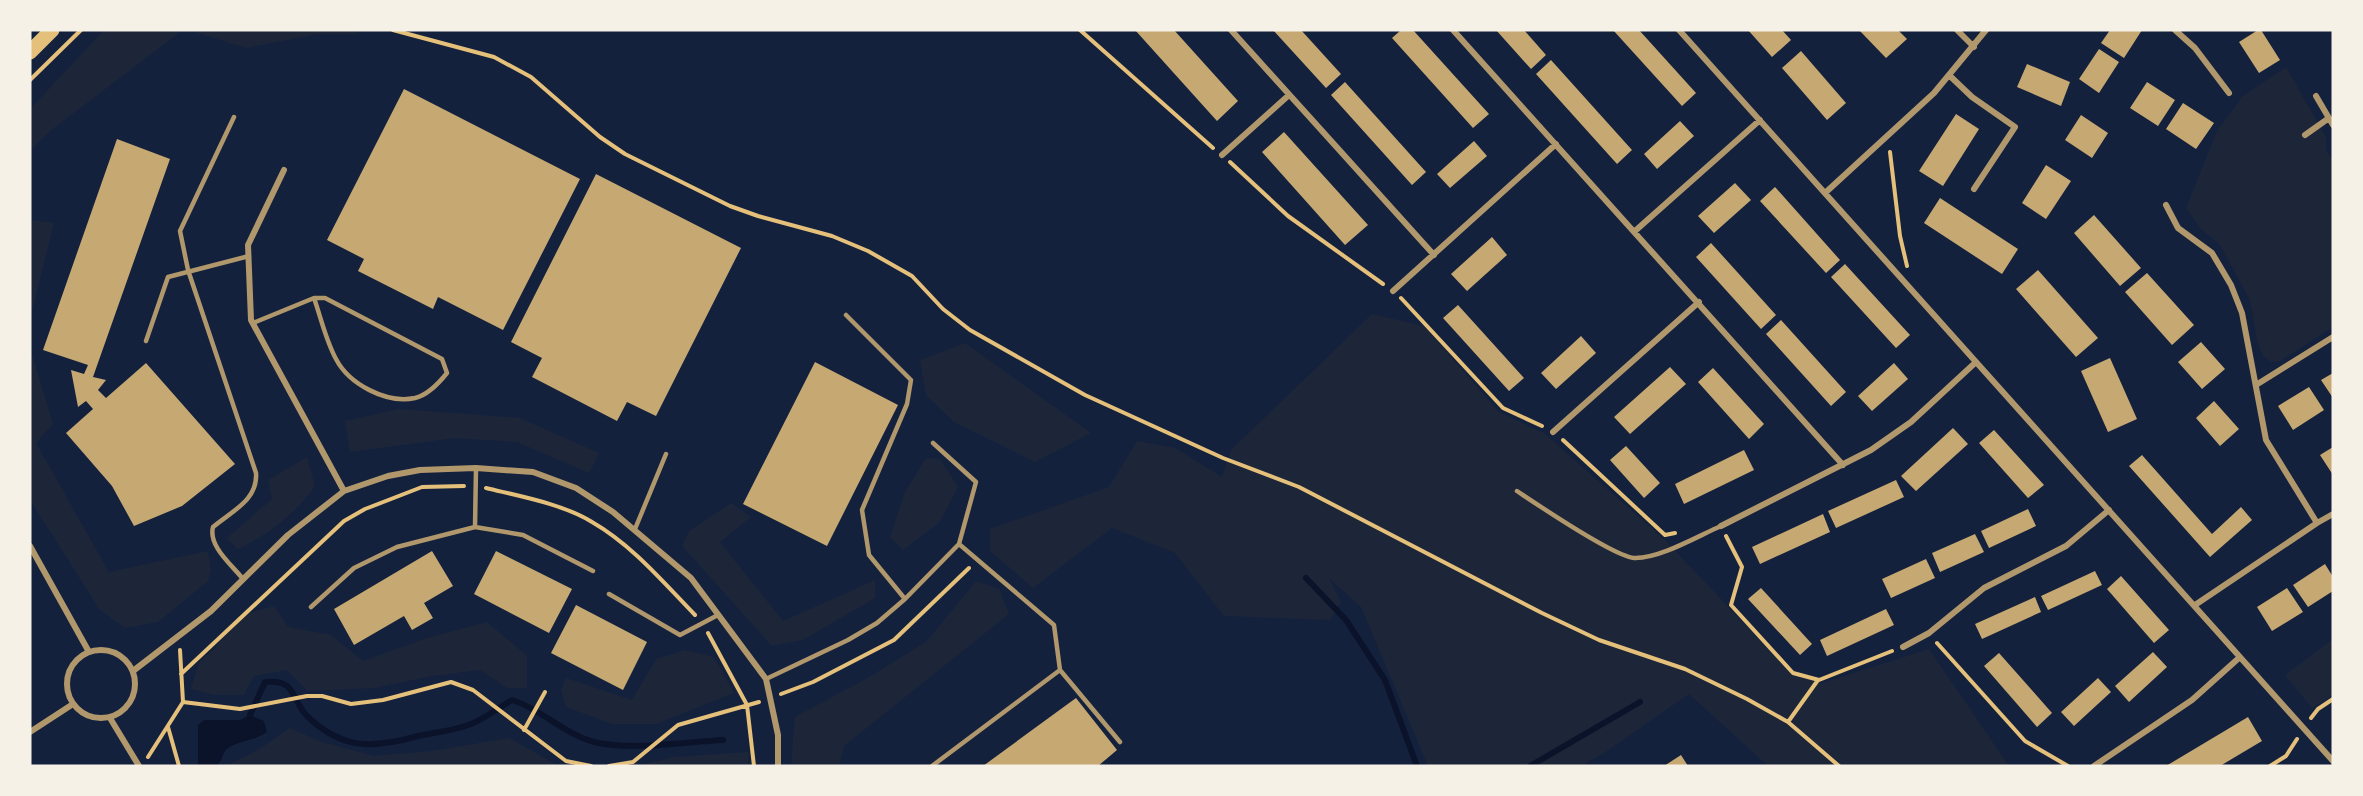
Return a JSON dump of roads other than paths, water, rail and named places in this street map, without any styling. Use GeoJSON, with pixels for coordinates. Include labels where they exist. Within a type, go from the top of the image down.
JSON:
{"type":"FeatureCollection","features":[{"type":"Feature","properties":{"kind":"main road"},"geometry":{"type":"LineString","coordinates":[[30,52],[52,30]]}},
{"type":"Feature","properties":{"kind":"street"},"geometry":{"type":"LineString","coordinates":[[1231,30],[1434,255]]}},
{"type":"Feature","properties":{"kind":"street"},"geometry":{"type":"LineString","coordinates":[[1453,30],[1843,465]]}},
{"type":"Feature","properties":{"kind":"street"},"geometry":{"type":"LineString","coordinates":[[1679,30],[2333,761]]}},
{"type":"Feature","properties":{"kind":"street"},"geometry":{"type":"LineString","coordinates":[[1957,30],[1974,47]]}},
{"type":"Feature","properties":{"kind":"street"},"geometry":{"type":"LineString","coordinates":[[1825,193],[1950,76],[1986,30]]}},
{"type":"Feature","properties":{"kind":"street"},"geometry":{"type":"LineString","coordinates":[[2175,30],[2195,48],[2229,93]]}},
{"type":"Feature","properties":{"kind":"street"},"geometry":{"type":"LineString","coordinates":[[1950,76],[1977,101],[2015,127],[1974,189]]}},
{"type":"Feature","properties":{"kind":"street"},"geometry":{"type":"LineString","coordinates":[[1222,155],[1289,95]]}},
{"type":"Feature","properties":{"kind":"street"},"geometry":{"type":"LineString","coordinates":[[2316,96],[2333,125]]}},
{"type":"Feature","properties":{"kind":"street"},"geometry":{"type":"LineString","coordinates":[[2306,135],[2329,118]]}},
{"type":"Feature","properties":{"kind":"street"},"geometry":{"type":"LineString","coordinates":[[1635,231],[1760,120]]}},
{"type":"Feature","properties":{"kind":"street"},"geometry":{"type":"LineString","coordinates":[[1393,291],[1556,144]]}},
{"type":"Feature","properties":{"kind":"street"},"geometry":{"type":"LineString","coordinates":[[284,170],[248,245],[253,322],[344,491]]}},
{"type":"Feature","properties":{"kind":"street"},"geometry":{"type":"LineString","coordinates":[[2166,205],[2178,228],[2212,253],[2231,285],[2241,313],[2266,440],[2317,523]]}},
{"type":"Feature","properties":{"kind":"street"},"geometry":{"type":"LineString","coordinates":[[1553,432],[1699,302]]}},
{"type":"Feature","properties":{"kind":"street"},"geometry":{"type":"LineString","coordinates":[[2256,385],[2333,337]]}},
{"type":"Feature","properties":{"kind":"street"},"geometry":{"type":"LineString","coordinates":[[1721,526],[1871,450],[1911,422],[1976,362]]}},
{"type":"Feature","properties":{"kind":"street"},"geometry":{"type":"LineString","coordinates":[[133,671],[179,638],[288,535],[344,491],[388,476],[420,470],[476,468],[533,472],[576,488],[634,529],[691,578],[765,679],[778,735],[778,766]]}},
{"type":"Feature","properties":{"kind":"street"},"geometry":{"type":"LineString","coordinates":[[1903,647],[1929,633],[1984,588],[2066,546],[2109,510]]}},
{"type":"Feature","properties":{"kind":"street"},"geometry":{"type":"LineString","coordinates":[[2194,605],[2333,514]]}},
{"type":"Feature","properties":{"kind":"street"},"geometry":{"type":"LineString","coordinates":[[30,546],[89,652]]}},
{"type":"Feature","properties":{"kind":"street"},"geometry":{"type":"LineString","coordinates":[[111,651],[123,657],[133,671],[136,686],[132,699],[128,706],[110,718],[98,719],[82,713],[73,704],[68,692],[67,678],[72,667],[89,652],[111,651]]}},
{"type":"Feature","properties":{"kind":"street"},"geometry":{"type":"LineString","coordinates":[[2094,766],[2192,700],[2240,657]]}},
{"type":"Feature","properties":{"kind":"street"},"geometry":{"type":"LineString","coordinates":[[30,732],[73,704]]}},
{"type":"Feature","properties":{"kind":"street"},"geometry":{"type":"LineString","coordinates":[[110,718],[140,766]]}},
{"type":"Feature","properties":{"kind":"lane"},"geometry":{"type":"LineString","coordinates":[[234,117],[180,231],[188,270],[255,473],[257,486],[252,496],[213,527],[211,535],[216,546],[243,579]]}},
{"type":"Feature","properties":{"kind":"lane"},"geometry":{"type":"LineString","coordinates":[[146,342],[168,277],[249,256]]}},
{"type":"Feature","properties":{"kind":"lane"},"geometry":{"type":"LineString","coordinates":[[253,322],[314,298],[325,298],[442,359],[447,373],[435,387],[414,398],[387,396],[354,382],[336,360],[314,298]]}},
{"type":"Feature","properties":{"kind":"lane"},"geometry":{"type":"LineString","coordinates":[[846,315],[911,380],[907,404],[862,510],[869,555],[905,599]]}},
{"type":"Feature","properties":{"kind":"lane"},"geometry":{"type":"LineString","coordinates":[[765,679],[849,640],[877,623],[905,599],[959,544],[976,482],[933,443]]}},
{"type":"Feature","properties":{"kind":"lane"},"geometry":{"type":"LineString","coordinates":[[634,529],[666,454]]}},
{"type":"Feature","properties":{"kind":"lane"},"geometry":{"type":"LineString","coordinates":[[475,527],[476,468]]}},
{"type":"Feature","properties":{"kind":"lane"},"geometry":{"type":"LineString","coordinates":[[1516,491],[1608,547],[1634,558],[1664,551],[1721,526]]}},
{"type":"Feature","properties":{"kind":"lane"},"geometry":{"type":"LineString","coordinates":[[310,608],[354,568],[396,547],[475,527],[523,535],[593,571]]}},
{"type":"Feature","properties":{"kind":"lane"},"geometry":{"type":"LineString","coordinates":[[959,544],[1054,625],[1060,669],[1120,742]]}},
{"type":"Feature","properties":{"kind":"lane"},"geometry":{"type":"LineString","coordinates":[[609,594],[680,635],[718,615]]}},
{"type":"Feature","properties":{"kind":"lane"},"geometry":{"type":"LineString","coordinates":[[932,766],[1060,669]]}},
{"type":"Feature","properties":{"kind":"waterway"},"geometry":{"type":"LineString","coordinates":[[1306,578],[1346,620],[1385,680],[1417,766]]}},
{"type":"Feature","properties":{"kind":"waterway"},"geometry":{"type":"LineString","coordinates":[[250,715],[265,682],[275,682],[288,687],[307,716],[320,727],[333,736],[360,744],[388,743],[462,727],[479,720],[512,700],[533,709],[583,738],[609,745],[641,746],[723,740]]}},
{"type":"Feature","properties":{"kind":"waterway"},"geometry":{"type":"LineString","coordinates":[[1530,766],[1640,702]]}}]}
